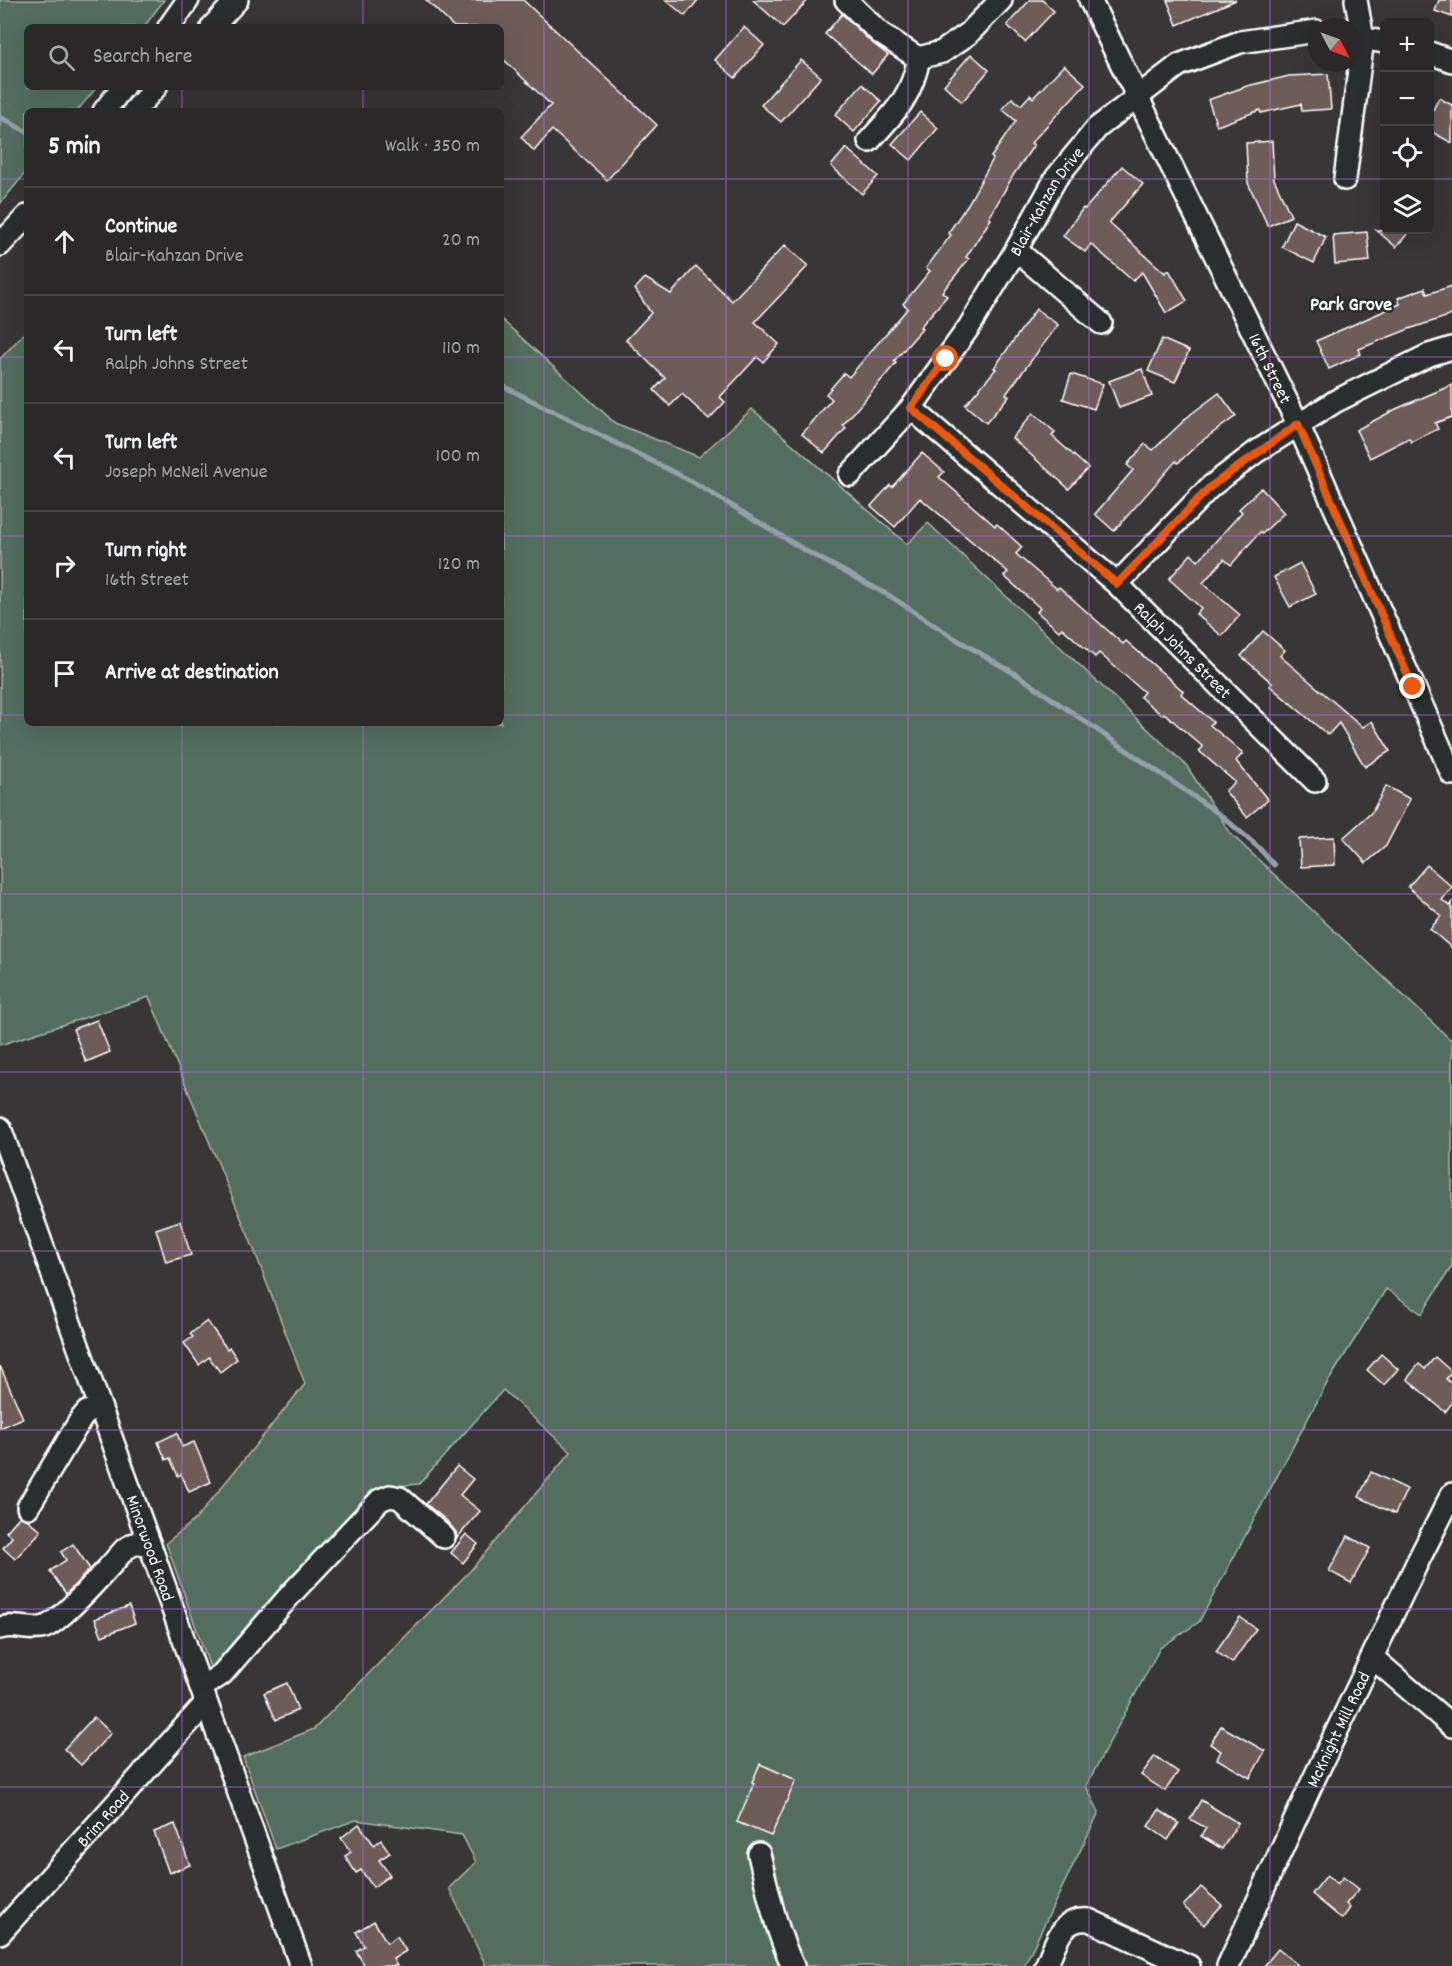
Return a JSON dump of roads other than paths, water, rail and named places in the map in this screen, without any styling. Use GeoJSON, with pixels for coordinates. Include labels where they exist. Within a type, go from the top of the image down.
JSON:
{"type":"FeatureCollection","features":[{"type":"Feature","properties":{"kind":"street"},"geometry":{"type":"LineString","coordinates":[[171,24],[188,0]]}},
{"type":"Feature","properties":{"kind":"street"},"geometry":{"type":"LineString","coordinates":[[215,24],[237,0]]}},
{"type":"Feature","properties":{"kind":"street"},"geometry":{"type":"LineString","coordinates":[[846,0],[880,33],[919,57],[942,52],[960,40],[1000,0]]}},
{"type":"Feature","properties":{"kind":"street","name":"16th Street"},"geometry":{"type":"LineString","coordinates":[[1090,0],[1298,424],[1452,774]]}},
{"type":"Feature","properties":{"kind":"street"},"geometry":{"type":"LineString","coordinates":[[1356,0],[1357,18]]}},
{"type":"Feature","properties":{"kind":"street","name":"Blair-Kahzan Drive"},"geometry":{"type":"LineString","coordinates":[[850,475],[911,408],[969,327],[1056,178],[1097,128],[1179,65],[1240,42],[1308,32]]}},
{"type":"Feature","properties":{"kind":"street"},"geometry":{"type":"LineString","coordinates":[[1362,39],[1380,41]]}},
{"type":"Feature","properties":{"kind":"street"},"geometry":{"type":"LineString","coordinates":[[1434,54],[1452,61]]}},
{"type":"Feature","properties":{"kind":"street"},"geometry":{"type":"LineString","coordinates":[[869,141],[908,94],[915,78],[919,57]]}},
{"type":"Feature","properties":{"kind":"street"},"geometry":{"type":"LineString","coordinates":[[1345,179],[1355,72]]}},
{"type":"Feature","properties":{"kind":"street"},"geometry":{"type":"LineString","coordinates":[[106,108],[121,90]]}},
{"type":"Feature","properties":{"kind":"street"},"geometry":{"type":"LineString","coordinates":[[137,108],[153,90]]}},
{"type":"Feature","properties":{"kind":"street"},"geometry":{"type":"LineString","coordinates":[[0,245],[24,219]]}},
{"type":"Feature","properties":{"kind":"street"},"geometry":{"type":"LineString","coordinates":[[1016,250],[1101,323]]}},
{"type":"Feature","properties":{"kind":"street"},"geometry":{"type":"LineString","coordinates":[[1117,584],[1210,487],[1298,424],[1336,400],[1429,355],[1452,348]]}},
{"type":"Feature","properties":{"kind":"street","name":"Ralph Johns Street"},"geometry":{"type":"LineString","coordinates":[[911,408],[1117,584],[1315,781]]}},
{"type":"Feature","properties":{"kind":"street","name":"Minorwood Road"},"geometry":{"type":"LineString","coordinates":[[0,1128],[300,1966]]}},
{"type":"Feature","properties":{"kind":"street"},"geometry":{"type":"LineString","coordinates":[[28,1507],[81,1419],[87,1412],[100,1407]]}},
{"type":"Feature","properties":{"kind":"street","name":"McKnight Mill Road"},"geometry":{"type":"LineString","coordinates":[[1228,1966],[1312,1783],[1452,1494]]}},
{"type":"Feature","properties":{"kind":"street","name":"Brim Road"},"geometry":{"type":"LineString","coordinates":[[0,1933],[291,1594],[380,1500],[390,1496],[400,1498],[444,1537]]}},
{"type":"Feature","properties":{"kind":"street"},"geometry":{"type":"LineString","coordinates":[[0,1628],[14,1626],[31,1629],[47,1626],[70,1607],[125,1549],[134,1544],[149,1544]]}},
{"type":"Feature","properties":{"kind":"street"},"geometry":{"type":"LineString","coordinates":[[1373,1658],[1452,1726]]}},
{"type":"Feature","properties":{"kind":"street"},"geometry":{"type":"LineString","coordinates":[[759,1854],[784,1948],[793,1966]]}},
{"type":"Feature","properties":{"kind":"street"},"geometry":{"type":"LineString","coordinates":[[1046,1966],[1063,1928],[1071,1921],[1080,1919],[1089,1920],[1186,1965]]}},
{"type":"Feature","properties":{"kind":"waterway"},"geometry":{"type":"LineString","coordinates":[[0,117],[24,130]]}},
{"type":"Feature","properties":{"kind":"waterway"},"geometry":{"type":"LineString","coordinates":[[504,387],[693,482],[806,551],[890,596],[954,638],[1019,676],[1222,816],[1259,848],[1274,865]]}},
{"type":"Feature","properties":{"kind":"district","name":"Park Grove"},"geometry":{"type":"Point","coordinates":[1351,303]}}]}
